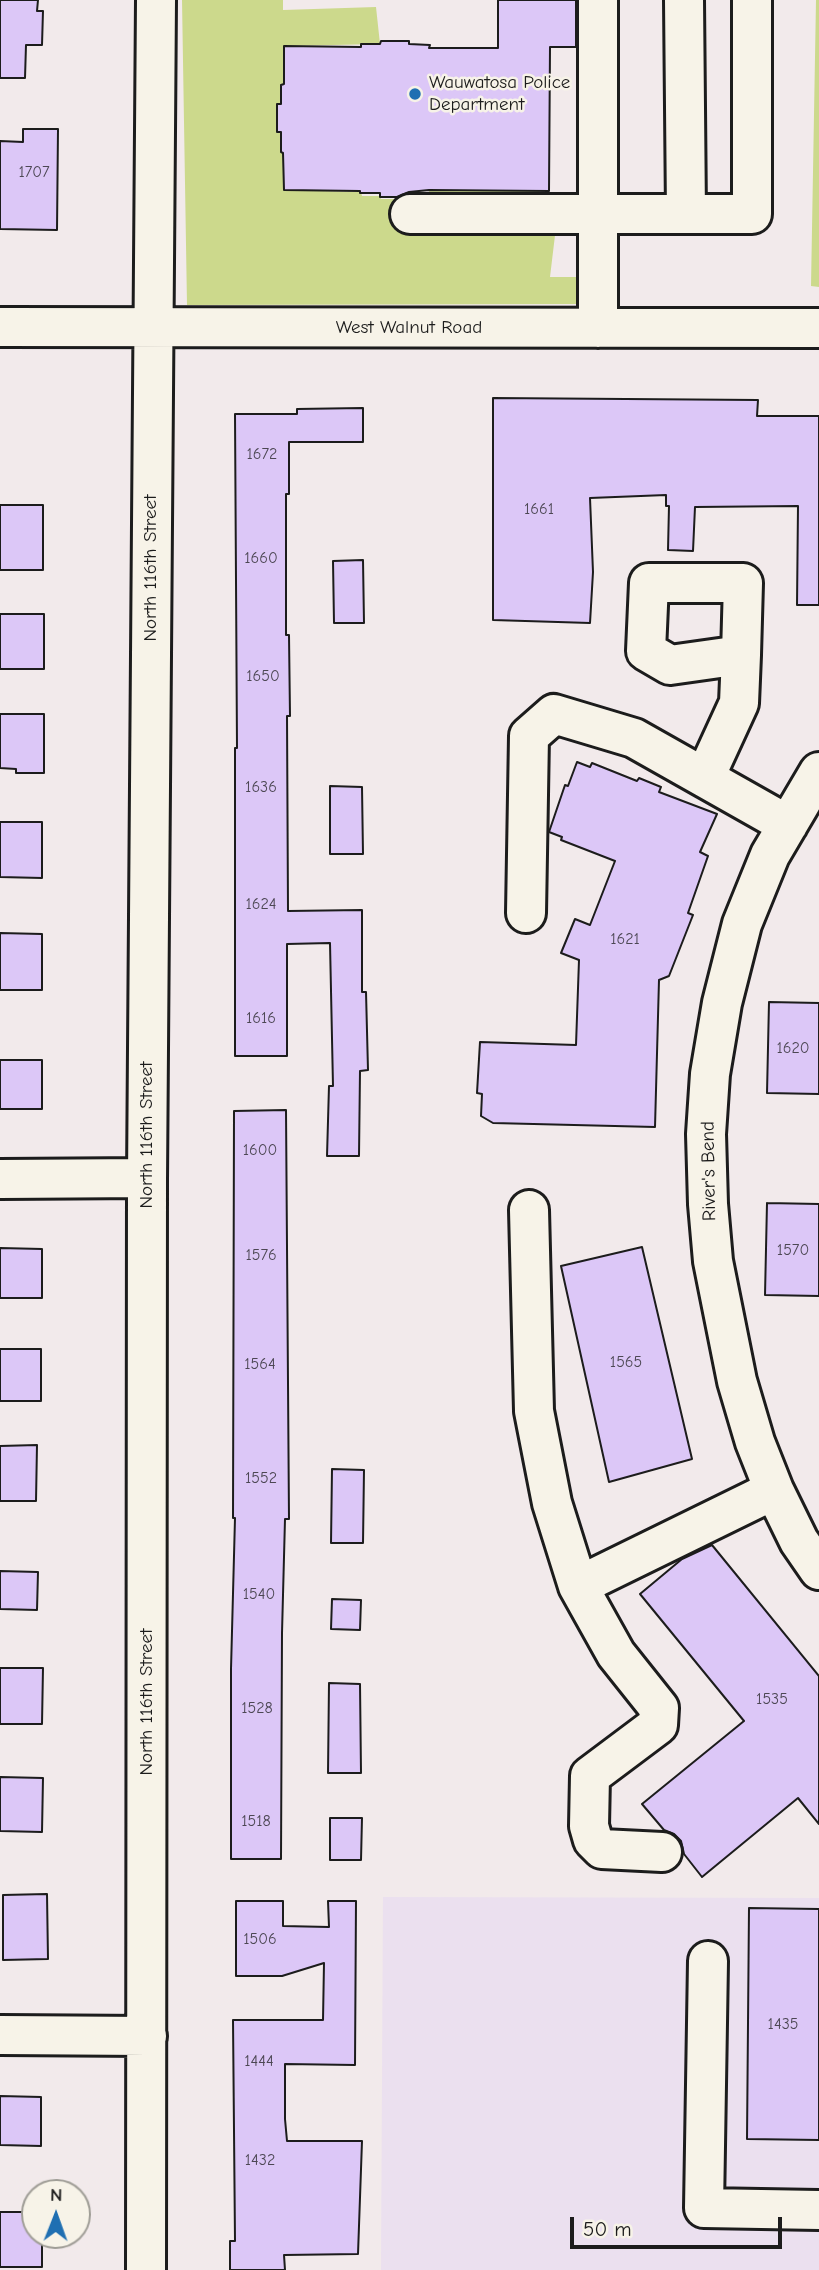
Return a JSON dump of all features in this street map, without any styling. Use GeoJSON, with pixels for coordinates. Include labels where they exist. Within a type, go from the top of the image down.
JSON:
{"type":"FeatureCollection","features":[{"type":"Feature","properties":{"kind":"street","name":"North 116th Street"},"geometry":{"type":"LineString","coordinates":[[146,2270],[147,1178],[156,0]]}},
{"type":"Feature","properties":{"kind":"street"},"geometry":{"type":"LineString","coordinates":[[598,0],[598,328]]}},
{"type":"Feature","properties":{"kind":"street"},"geometry":{"type":"LineString","coordinates":[[684,0],[685,214]]}},
{"type":"Feature","properties":{"kind":"street"},"geometry":{"type":"LineString","coordinates":[[410,214],[751,214],[752,0]]}},
{"type":"Feature","properties":{"kind":"street","name":"West Walnut Road"},"geometry":{"type":"LineString","coordinates":[[0,327],[819,328]]}},
{"type":"Feature","properties":{"kind":"street"},"geometry":{"type":"LineString","coordinates":[[705,777],[738,703],[741,654]]}},
{"type":"Feature","properties":{"kind":"street"},"geometry":{"type":"LineString","coordinates":[[526,913],[529,736],[554,714],[634,738],[788,825]]}},
{"type":"Feature","properties":{"kind":"street","name":"River's Bend"},"geometry":{"type":"LineString","coordinates":[[819,772],[770,855],[739,935],[722,1003],[710,1074],[706,1134],[713,1261],[726,1335],[755,1442],[774,1490],[799,1541],[819,1570]]}},
{"type":"Feature","properties":{"kind":"street"},"geometry":{"type":"LineString","coordinates":[[0,1179],[147,1178]]}},
{"type":"Feature","properties":{"kind":"street"},"geometry":{"type":"LineString","coordinates":[[529,1210],[534,1411],[552,1503],[578,1586],[616,1654],[659,1708],[659,1725],[590,1776],[589,1826],[593,1840],[602,1849],[662,1852]]}},
{"type":"Feature","properties":{"kind":"street"},"geometry":{"type":"LineString","coordinates":[[578,1586],[774,1490]]}},
{"type":"Feature","properties":{"kind":"street"},"geometry":{"type":"LineString","coordinates":[[708,1961],[704,2208],[819,2210]]}},
{"type":"Feature","properties":{"kind":"street"},"geometry":{"type":"LineString","coordinates":[[0,2035],[147,2036]]}},
{"type":"Feature","properties":{"kind":"shaded area"},"geometry":{"type":"Polygon","coordinates":[[[383,1897],[819,1898],[819,2270],[381,2270],[383,1897]]]}},
{"type":"Feature","properties":{"kind":"green space"},"geometry":{"type":"Polygon","coordinates":[[[182,0],[283,0],[283,10],[376,7],[380,44],[287,46],[286,83],[278,130],[282,134],[284,152],[284,190],[361,192],[362,196],[380,196],[381,199],[412,199],[413,194],[429,194],[429,191],[539,191],[556,227],[550,277],[586,277],[579,304],[187,305],[182,0]]]}},
{"type":"Feature","properties":{"kind":"green space"},"geometry":{"type":"Polygon","coordinates":[[[816,0],[819,0],[819,287],[811,286],[816,0]]]}},
{"type":"Feature","properties":{"kind":"building"},"geometry":{"type":"Polygon","coordinates":[[[0,0],[38,0],[37,11],[43,11],[42,45],[26,45],[25,78],[0,78],[0,0]]]}},
{"type":"Feature","properties":{"kind":"building","name":"Wauwatosa Police Department"},"geometry":{"type":"Polygon","coordinates":[[[498,0],[576,0],[576,47],[550,47],[549,191],[429,190],[409,192],[397,197],[380,197],[380,193],[360,191],[284,190],[281,132],[277,132],[277,104],[281,104],[281,85],[284,84],[284,46],[361,47],[361,44],[380,44],[381,41],[409,41],[409,44],[430,45],[429,48],[498,48],[498,0]]]}},
{"type":"Feature","properties":{"kind":"building"},"geometry":{"type":"Polygon","coordinates":[[[23,129],[58,129],[57,230],[0,229],[0,141],[23,142],[23,129]]]}},
{"type":"Feature","properties":{"kind":"building"},"geometry":{"type":"Polygon","coordinates":[[[493,398],[758,400],[757,416],[819,416],[819,605],[797,605],[798,506],[695,507],[693,551],[668,550],[669,506],[666,506],[666,495],[590,498],[593,572],[590,623],[493,620],[493,398]]]}},
{"type":"Feature","properties":{"kind":"building"},"geometry":{"type":"Polygon","coordinates":[[[363,408],[363,442],[289,442],[289,494],[286,494],[286,635],[289,635],[290,716],[287,716],[288,911],[362,910],[362,992],[366,992],[368,1070],[360,1071],[359,1156],[327,1156],[329,1086],[333,1086],[330,943],[287,944],[287,1056],[235,1056],[235,414],[297,414],[297,409],[363,408]]]}},
{"type":"Feature","properties":{"kind":"building"},"geometry":{"type":"Polygon","coordinates":[[[0,505],[43,505],[43,570],[0,570],[0,505]]]}},
{"type":"Feature","properties":{"kind":"building"},"geometry":{"type":"Polygon","coordinates":[[[363,560],[364,623],[334,623],[333,561],[363,560]]]}},
{"type":"Feature","properties":{"kind":"building"},"geometry":{"type":"Polygon","coordinates":[[[0,614],[44,614],[44,669],[0,669],[0,614]]]}},
{"type":"Feature","properties":{"kind":"building"},"geometry":{"type":"Polygon","coordinates":[[[0,714],[44,714],[44,773],[16,773],[16,769],[0,768],[0,714]]]}},
{"type":"Feature","properties":{"kind":"building"},"geometry":{"type":"Polygon","coordinates":[[[577,762],[590,767],[592,763],[637,781],[639,778],[661,787],[659,792],[717,814],[700,852],[708,856],[688,913],[693,915],[669,976],[659,980],[655,1127],[493,1123],[481,1116],[482,1094],[477,1093],[480,1042],[576,1045],[579,960],[561,953],[575,919],[590,925],[615,861],[561,840],[562,837],[549,832],[565,785],[568,786],[577,762]]]}},
{"type":"Feature","properties":{"kind":"building"},"geometry":{"type":"Polygon","coordinates":[[[330,786],[362,787],[363,854],[330,854],[330,786]]]}},
{"type":"Feature","properties":{"kind":"building"},"geometry":{"type":"Polygon","coordinates":[[[0,822],[42,822],[42,878],[0,877],[0,822]]]}},
{"type":"Feature","properties":{"kind":"building"},"geometry":{"type":"Polygon","coordinates":[[[0,933],[42,934],[42,990],[0,990],[0,933]]]}},
{"type":"Feature","properties":{"kind":"building"},"geometry":{"type":"Polygon","coordinates":[[[769,1002],[819,1003],[819,1094],[767,1093],[769,1002]]]}},
{"type":"Feature","properties":{"kind":"building"},"geometry":{"type":"Polygon","coordinates":[[[0,1060],[42,1060],[42,1109],[0,1109],[0,1060]]]}},
{"type":"Feature","properties":{"kind":"building"},"geometry":{"type":"Polygon","coordinates":[[[286,1110],[289,1519],[285,1519],[282,1633],[281,1859],[231,1859],[231,1669],[235,1518],[234,1111],[286,1110]]]}},
{"type":"Feature","properties":{"kind":"building"},"geometry":{"type":"Polygon","coordinates":[[[767,1203],[819,1204],[819,1296],[765,1295],[767,1203]]]}},
{"type":"Feature","properties":{"kind":"building"},"geometry":{"type":"Polygon","coordinates":[[[642,1247],[692,1459],[609,1482],[561,1266],[642,1247]]]}},
{"type":"Feature","properties":{"kind":"building"},"geometry":{"type":"Polygon","coordinates":[[[0,1248],[42,1249],[42,1298],[0,1298],[0,1248]]]}},
{"type":"Feature","properties":{"kind":"building"},"geometry":{"type":"Polygon","coordinates":[[[0,1349],[41,1349],[41,1401],[0,1401],[0,1349]]]}},
{"type":"Feature","properties":{"kind":"building"},"geometry":{"type":"Polygon","coordinates":[[[37,1445],[36,1501],[0,1501],[0,1446],[37,1445]]]}},
{"type":"Feature","properties":{"kind":"building"},"geometry":{"type":"Polygon","coordinates":[[[332,1469],[364,1470],[363,1543],[331,1543],[332,1469]]]}},
{"type":"Feature","properties":{"kind":"building"},"geometry":{"type":"Polygon","coordinates":[[[712,1545],[819,1676],[819,1824],[798,1798],[702,1877],[684,1854],[681,1841],[664,1830],[642,1804],[744,1721],[640,1594],[682,1559],[712,1545]]]}},
{"type":"Feature","properties":{"kind":"building"},"geometry":{"type":"Polygon","coordinates":[[[0,1571],[38,1572],[37,1610],[0,1609],[0,1571]]]}},
{"type":"Feature","properties":{"kind":"building"},"geometry":{"type":"Polygon","coordinates":[[[332,1599],[361,1600],[360,1630],[331,1629],[332,1599]]]}},
{"type":"Feature","properties":{"kind":"building"},"geometry":{"type":"Polygon","coordinates":[[[0,1668],[43,1668],[42,1724],[0,1724],[0,1668]]]}},
{"type":"Feature","properties":{"kind":"building"},"geometry":{"type":"Polygon","coordinates":[[[329,1683],[360,1684],[361,1773],[328,1773],[329,1683]]]}},
{"type":"Feature","properties":{"kind":"building"},"geometry":{"type":"Polygon","coordinates":[[[0,1777],[43,1778],[42,1832],[0,1831],[0,1777]]]}},
{"type":"Feature","properties":{"kind":"building"},"geometry":{"type":"Polygon","coordinates":[[[330,1818],[362,1818],[361,1860],[330,1860],[330,1818]]]}},
{"type":"Feature","properties":{"kind":"building"},"geometry":{"type":"Polygon","coordinates":[[[47,1894],[48,1959],[3,1960],[3,1895],[47,1894]]]}},
{"type":"Feature","properties":{"kind":"building"},"geometry":{"type":"Polygon","coordinates":[[[236,1901],[283,1901],[283,1926],[329,1927],[328,1901],[356,1901],[355,2065],[285,2064],[285,2119],[287,2141],[362,2141],[358,2254],[284,2255],[285,2270],[230,2270],[230,2241],[235,2241],[233,2020],[323,2020],[324,1963],[282,1976],[236,1976],[236,1901]]]}},
{"type":"Feature","properties":{"kind":"building"},"geometry":{"type":"Polygon","coordinates":[[[749,1908],[819,1909],[819,2140],[747,2139],[749,1908]]]}},
{"type":"Feature","properties":{"kind":"building"},"geometry":{"type":"Polygon","coordinates":[[[0,2096],[41,2097],[41,2146],[0,2145],[0,2096]]]}},
{"type":"Feature","properties":{"kind":"building"},"geometry":{"type":"Polygon","coordinates":[[[0,2212],[21,2212],[21,2249],[42,2249],[42,2267],[0,2267],[0,2212]]]}},
{"type":"Feature","properties":{"kind":"place","name":"Wauwatosa Police Department"},"geometry":{"type":"Point","coordinates":[415,94]}}]}
